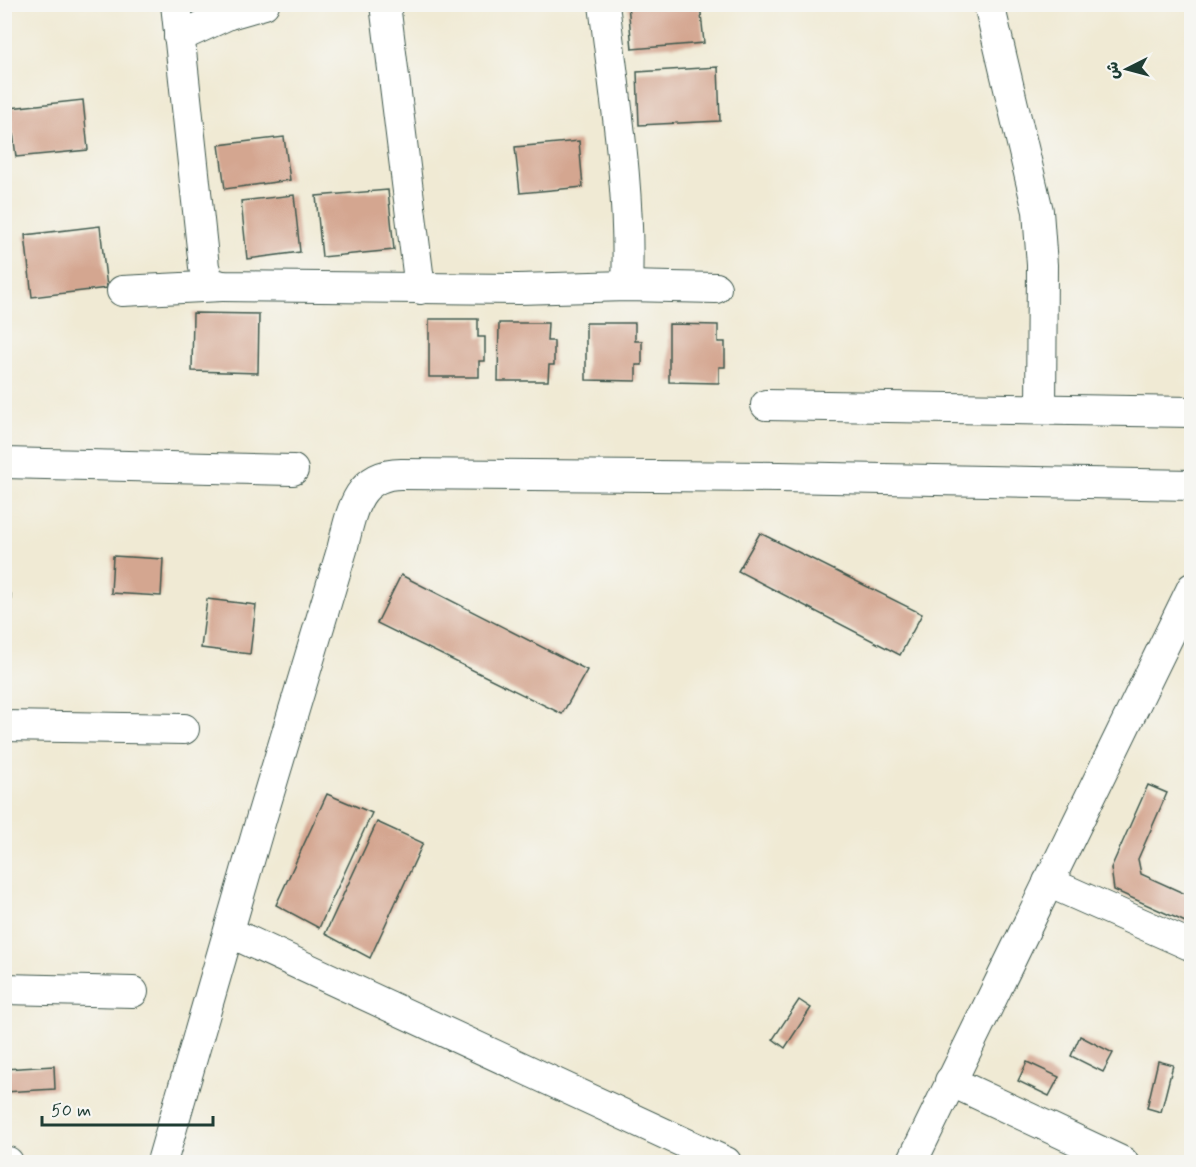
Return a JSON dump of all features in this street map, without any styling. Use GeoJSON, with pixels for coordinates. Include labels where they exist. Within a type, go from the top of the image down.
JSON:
{"type":"FeatureCollection","features":[{"type":"Feature","properties":{"kind":"street"},"geometry":{"type":"LineString","coordinates":[[176,4],[204,267],[209,282],[222,286]]}},
{"type":"Feature","properties":{"kind":"street"},"geometry":{"type":"LineString","coordinates":[[179,37],[229,14],[264,4]]}},
{"type":"Feature","properties":{"kind":"street"},"geometry":{"type":"LineString","coordinates":[[385,4],[420,289]]}},
{"type":"Feature","properties":{"kind":"street"},"geometry":{"type":"LineString","coordinates":[[604,4],[624,175],[629,239],[627,286]]}},
{"type":"Feature","properties":{"kind":"street"},"geometry":{"type":"LineString","coordinates":[[989,4],[1038,212],[1042,265],[1041,408]]}},
{"type":"Feature","properties":{"kind":"street"},"geometry":{"type":"LineString","coordinates":[[122,291],[222,286],[420,289],[627,286],[716,288]]}},
{"type":"Feature","properties":{"kind":"street"},"geometry":{"type":"LineString","coordinates":[[766,405],[1191,412]]}},
{"type":"Feature","properties":{"kind":"street"},"geometry":{"type":"LineString","coordinates":[[4,463],[293,470]]}},
{"type":"Feature","properties":{"kind":"street"},"geometry":{"type":"LineString","coordinates":[[162,1162],[353,507],[358,496],[382,476],[402,474],[780,477],[1191,485]]}},
{"type":"Feature","properties":{"kind":"street"},"geometry":{"type":"LineString","coordinates":[[912,1162],[1191,588]]}},
{"type":"Feature","properties":{"kind":"street"},"geometry":{"type":"LineString","coordinates":[[4,726],[184,729]]}},
{"type":"Feature","properties":{"kind":"street"},"geometry":{"type":"LineString","coordinates":[[1048,882],[1191,946]]}},
{"type":"Feature","properties":{"kind":"street"},"geometry":{"type":"LineString","coordinates":[[229,932],[726,1162]]}},
{"type":"Feature","properties":{"kind":"street"},"geometry":{"type":"LineString","coordinates":[[4,989],[133,992]]}},
{"type":"Feature","properties":{"kind":"street"},"geometry":{"type":"LineString","coordinates":[[950,1081],[1123,1162]]}},
{"type":"Feature","properties":{"kind":"building"},"geometry":{"type":"Polygon","coordinates":[[[628,4],[700,4],[704,43],[632,49],[628,4]]]}},
{"type":"Feature","properties":{"kind":"building"},"geometry":{"type":"Polygon","coordinates":[[[718,67],[720,121],[639,125],[637,72],[718,67]]]}},
{"type":"Feature","properties":{"kind":"building"},"geometry":{"type":"Polygon","coordinates":[[[83,100],[88,150],[16,157],[10,108],[83,100]]]}},
{"type":"Feature","properties":{"kind":"building"},"geometry":{"type":"Polygon","coordinates":[[[284,137],[290,180],[225,189],[219,145],[284,137]]]}},
{"type":"Feature","properties":{"kind":"building"},"geometry":{"type":"Polygon","coordinates":[[[579,141],[583,187],[520,193],[515,147],[579,141]]]}},
{"type":"Feature","properties":{"kind":"building"},"geometry":{"type":"Polygon","coordinates":[[[388,190],[394,250],[322,257],[316,196],[388,190]]]}},
{"type":"Feature","properties":{"kind":"building"},"geometry":{"type":"Polygon","coordinates":[[[294,195],[300,252],[247,259],[241,201],[294,195]]]}},
{"type":"Feature","properties":{"kind":"building"},"geometry":{"type":"Polygon","coordinates":[[[100,226],[107,288],[32,297],[25,235],[100,226]]]}},
{"type":"Feature","properties":{"kind":"building"},"geometry":{"type":"Polygon","coordinates":[[[193,313],[259,314],[258,373],[192,371],[193,313]]]}},
{"type":"Feature","properties":{"kind":"building"},"geometry":{"type":"Polygon","coordinates":[[[429,319],[478,319],[478,337],[485,337],[485,361],[479,361],[479,377],[429,377],[429,319]]]}},
{"type":"Feature","properties":{"kind":"building"},"geometry":{"type":"Polygon","coordinates":[[[499,323],[548,323],[547,341],[554,341],[554,365],[549,365],[548,381],[498,381],[499,323]]]}},
{"type":"Feature","properties":{"kind":"building"},"geometry":{"type":"Polygon","coordinates":[[[586,323],[635,323],[635,341],[642,341],[642,365],[636,365],[636,381],[586,380],[586,323]]]}},
{"type":"Feature","properties":{"kind":"building"},"geometry":{"type":"Polygon","coordinates":[[[669,324],[718,325],[718,342],[725,342],[725,367],[719,367],[719,383],[669,382],[669,324]]]}},
{"type":"Feature","properties":{"kind":"building"},"geometry":{"type":"Polygon","coordinates":[[[760,533],[922,614],[900,655],[738,571],[760,533]]]}},
{"type":"Feature","properties":{"kind":"building"},"geometry":{"type":"Polygon","coordinates":[[[113,556],[163,559],[161,596],[111,593],[113,556]]]}},
{"type":"Feature","properties":{"kind":"building"},"geometry":{"type":"Polygon","coordinates":[[[401,575],[587,670],[562,714],[377,623],[401,575]]]}},
{"type":"Feature","properties":{"kind":"building"},"geometry":{"type":"Polygon","coordinates":[[[4,594],[11,594],[9,631],[4,631],[4,594]]]}},
{"type":"Feature","properties":{"kind":"building"},"geometry":{"type":"Polygon","coordinates":[[[207,599],[256,605],[250,654],[201,648],[207,599]]]}},
{"type":"Feature","properties":{"kind":"building"},"geometry":{"type":"Polygon","coordinates":[[[1148,785],[1167,793],[1138,859],[1141,874],[1192,897],[1192,925],[1114,890],[1111,868],[1148,785]]]}},
{"type":"Feature","properties":{"kind":"building"},"geometry":{"type":"Polygon","coordinates":[[[327,794],[372,813],[319,928],[276,905],[327,794]]]}},
{"type":"Feature","properties":{"kind":"building"},"geometry":{"type":"Polygon","coordinates":[[[377,822],[423,843],[370,958],[325,934],[377,822]]]}},
{"type":"Feature","properties":{"kind":"building"},"geometry":{"type":"Polygon","coordinates":[[[799,1000],[811,1008],[785,1048],[773,1039],[799,1000]]]}},
{"type":"Feature","properties":{"kind":"building"},"geometry":{"type":"Polygon","coordinates":[[[1080,1036],[1113,1053],[1103,1072],[1071,1056],[1080,1036]]]}},
{"type":"Feature","properties":{"kind":"building"},"geometry":{"type":"Polygon","coordinates":[[[1158,1061],[1173,1065],[1161,1112],[1147,1108],[1158,1061]]]}},
{"type":"Feature","properties":{"kind":"building"},"geometry":{"type":"Polygon","coordinates":[[[1027,1062],[1059,1077],[1049,1096],[1018,1081],[1027,1062]]]}},
{"type":"Feature","properties":{"kind":"building"},"geometry":{"type":"Polygon","coordinates":[[[54,1066],[55,1089],[4,1092],[4,1069],[54,1066]]]}}]}
